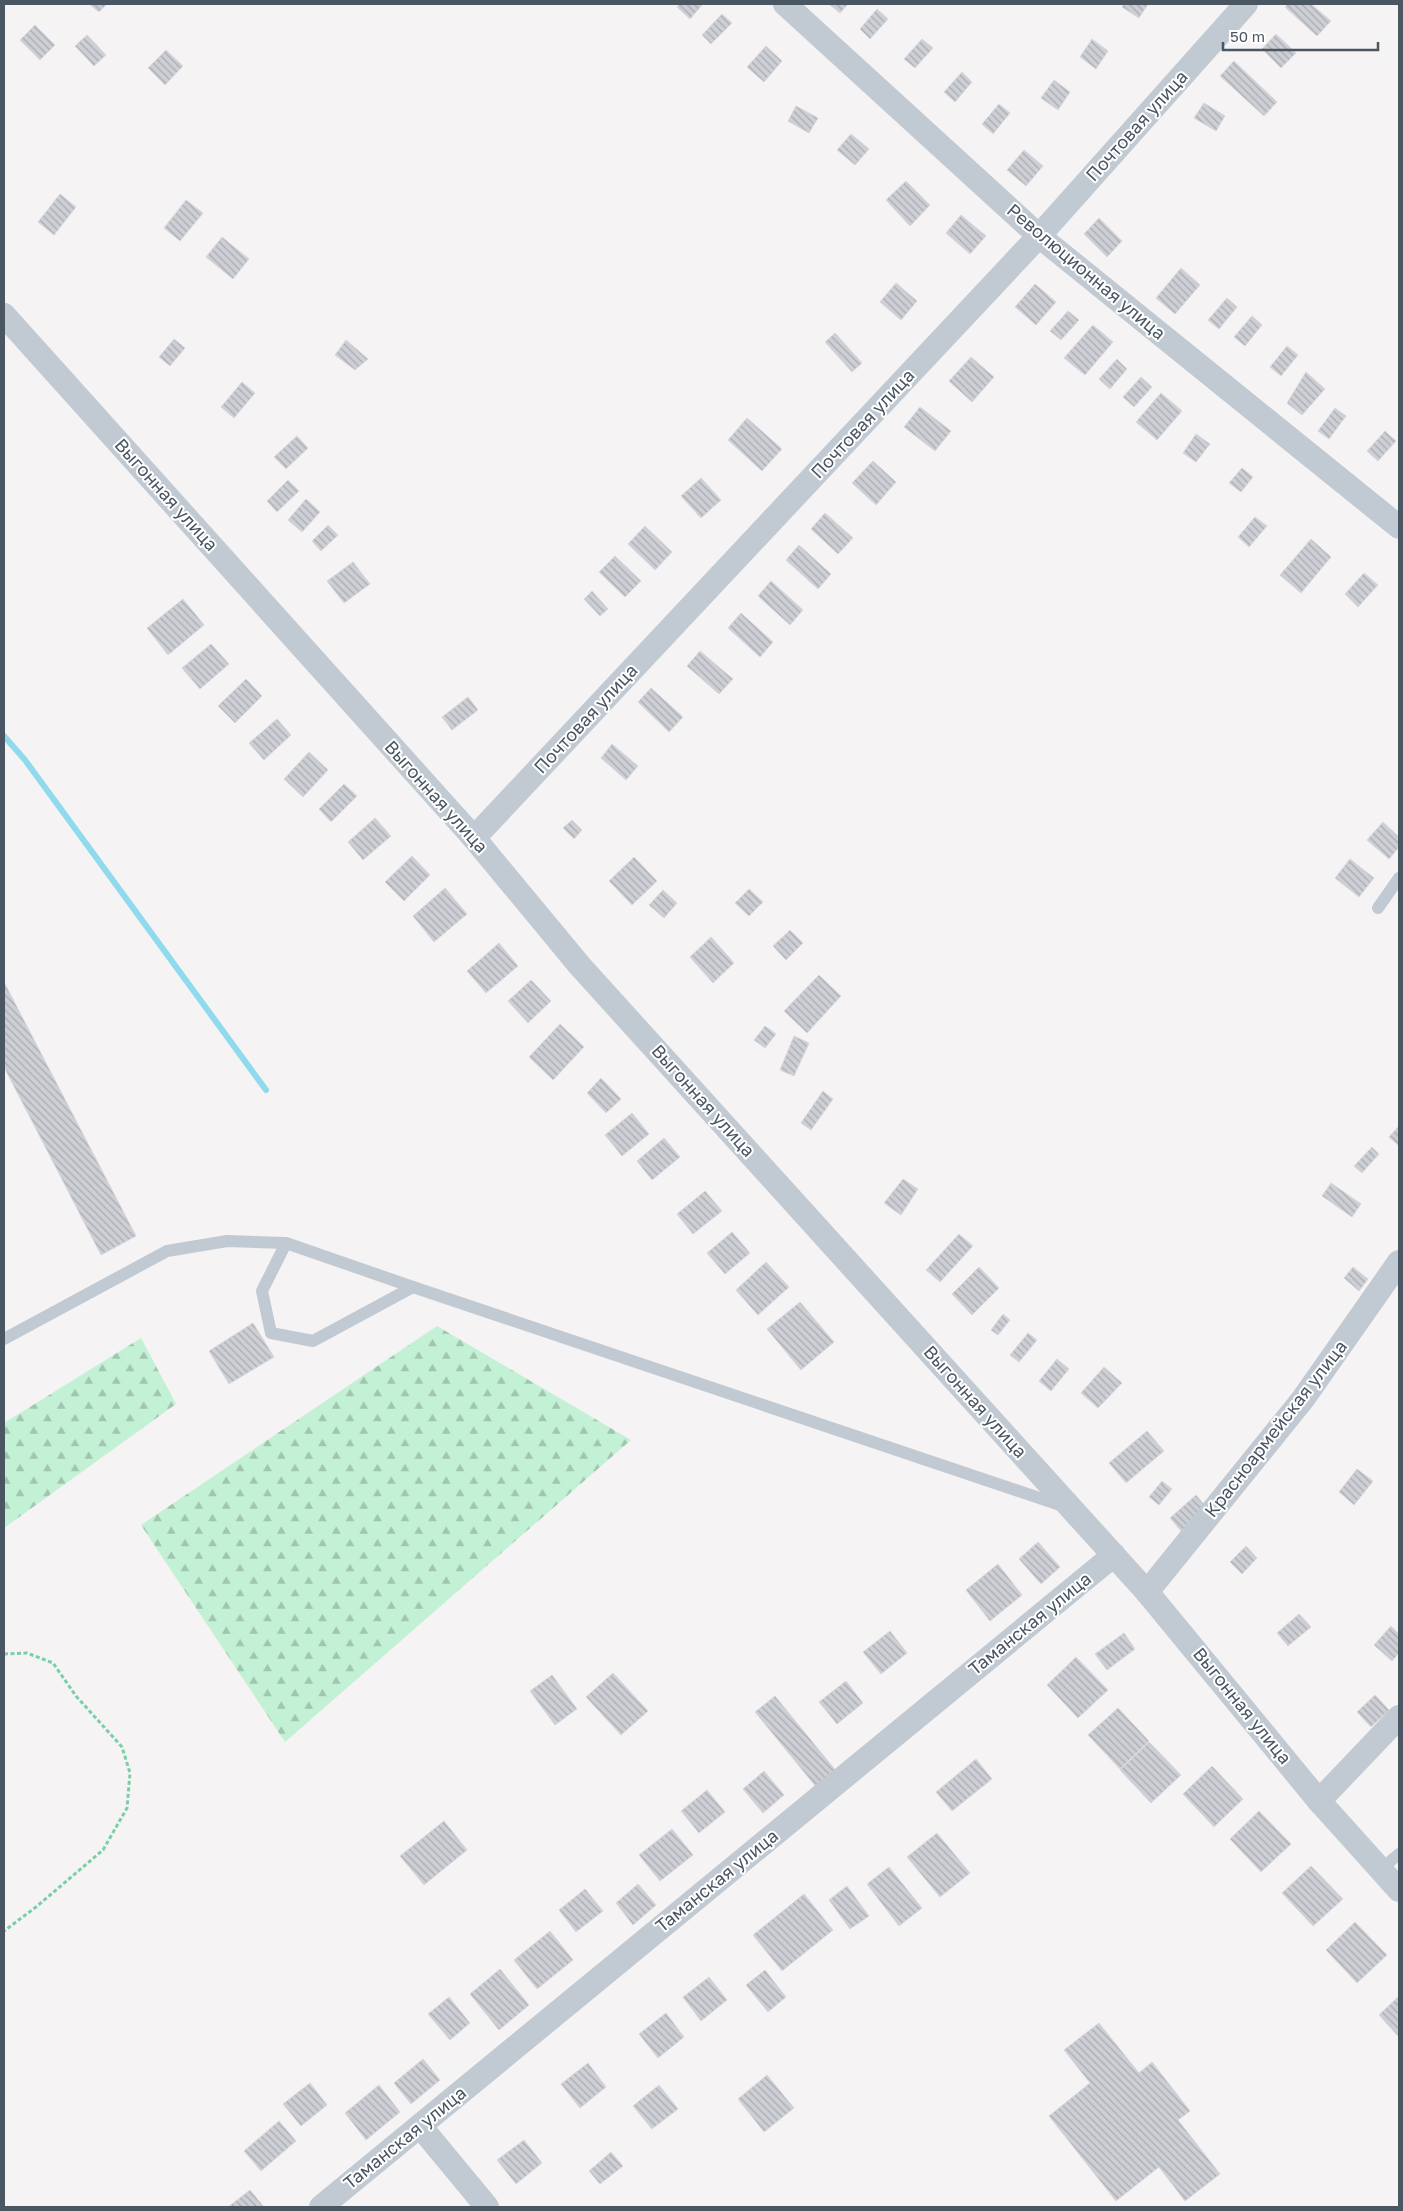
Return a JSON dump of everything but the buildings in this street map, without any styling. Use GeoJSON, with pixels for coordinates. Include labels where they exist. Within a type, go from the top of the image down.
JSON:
{"type":"FeatureCollection","features":[{"type":"Feature","properties":{"kind":"street","name":"Революционная улица"},"geometry":{"type":"LineString","coordinates":[[785,4],[1039,236],[1399,527]]}},
{"type":"Feature","properties":{"kind":"street","name":"Почтовая улица"},"geometry":{"type":"LineString","coordinates":[[474,838],[1039,236],[1246,4]]}},
{"type":"Feature","properties":{"kind":"street","name":"Выгонная улица"},"geometry":{"type":"LineString","coordinates":[[4,315],[474,838],[580,966],[1147,1592],[1320,1801],[1399,1890]]}},
{"type":"Feature","properties":{"kind":"street","name":"Красноармейская улица"},"geometry":{"type":"LineString","coordinates":[[1147,1592],[1303,1399],[1399,1262]]}},
{"type":"Feature","properties":{"kind":"street","name":"Таманская улица"},"geometry":{"type":"LineString","coordinates":[[321,2207],[1114,1555]]}},
{"type":"Feature","properties":{"kind":"street"},"geometry":{"type":"LineString","coordinates":[[1320,1801],[1399,1717]]}},
{"type":"Feature","properties":{"kind":"street"},"geometry":{"type":"LineString","coordinates":[[420,2126],[487,2207]]}},
{"type":"Feature","properties":{"kind":"lane"},"geometry":{"type":"LineString","coordinates":[[1378,908],[1399,878]]}},
{"type":"Feature","properties":{"kind":"lane"},"geometry":{"type":"LineString","coordinates":[[4,1339],[167,1252],[227,1241],[286,1243],[1073,1510]]}},
{"type":"Feature","properties":{"kind":"lane"},"geometry":{"type":"LineString","coordinates":[[286,1243],[262,1291],[271,1333],[313,1341],[413,1287]]}},
{"type":"Feature","properties":{"kind":"lane"},"geometry":{"type":"LineString","coordinates":[[1382,1869],[1399,1854]]}},
{"type":"Feature","properties":{"kind":"path"},"geometry":{"type":"LineString","coordinates":[[4,1654],[27,1653],[53,1664],[76,1696],[122,1746],[130,1773],[127,1808],[103,1850],[36,1907],[4,1930]]}},
{"type":"Feature","properties":{"kind":"green space"},"geometry":{"type":"Polygon","coordinates":[[[437,1326],[631,1440],[285,1742],[141,1525],[437,1326]]]}},
{"type":"Feature","properties":{"kind":"green space"},"geometry":{"type":"Polygon","coordinates":[[[141,1338],[176,1404],[4,1528],[4,1423],[141,1338]]]}},
{"type":"Feature","properties":{"kind":"waterway"},"geometry":{"type":"LineString","coordinates":[[4,736],[25,760],[266,1090]]}}]}
